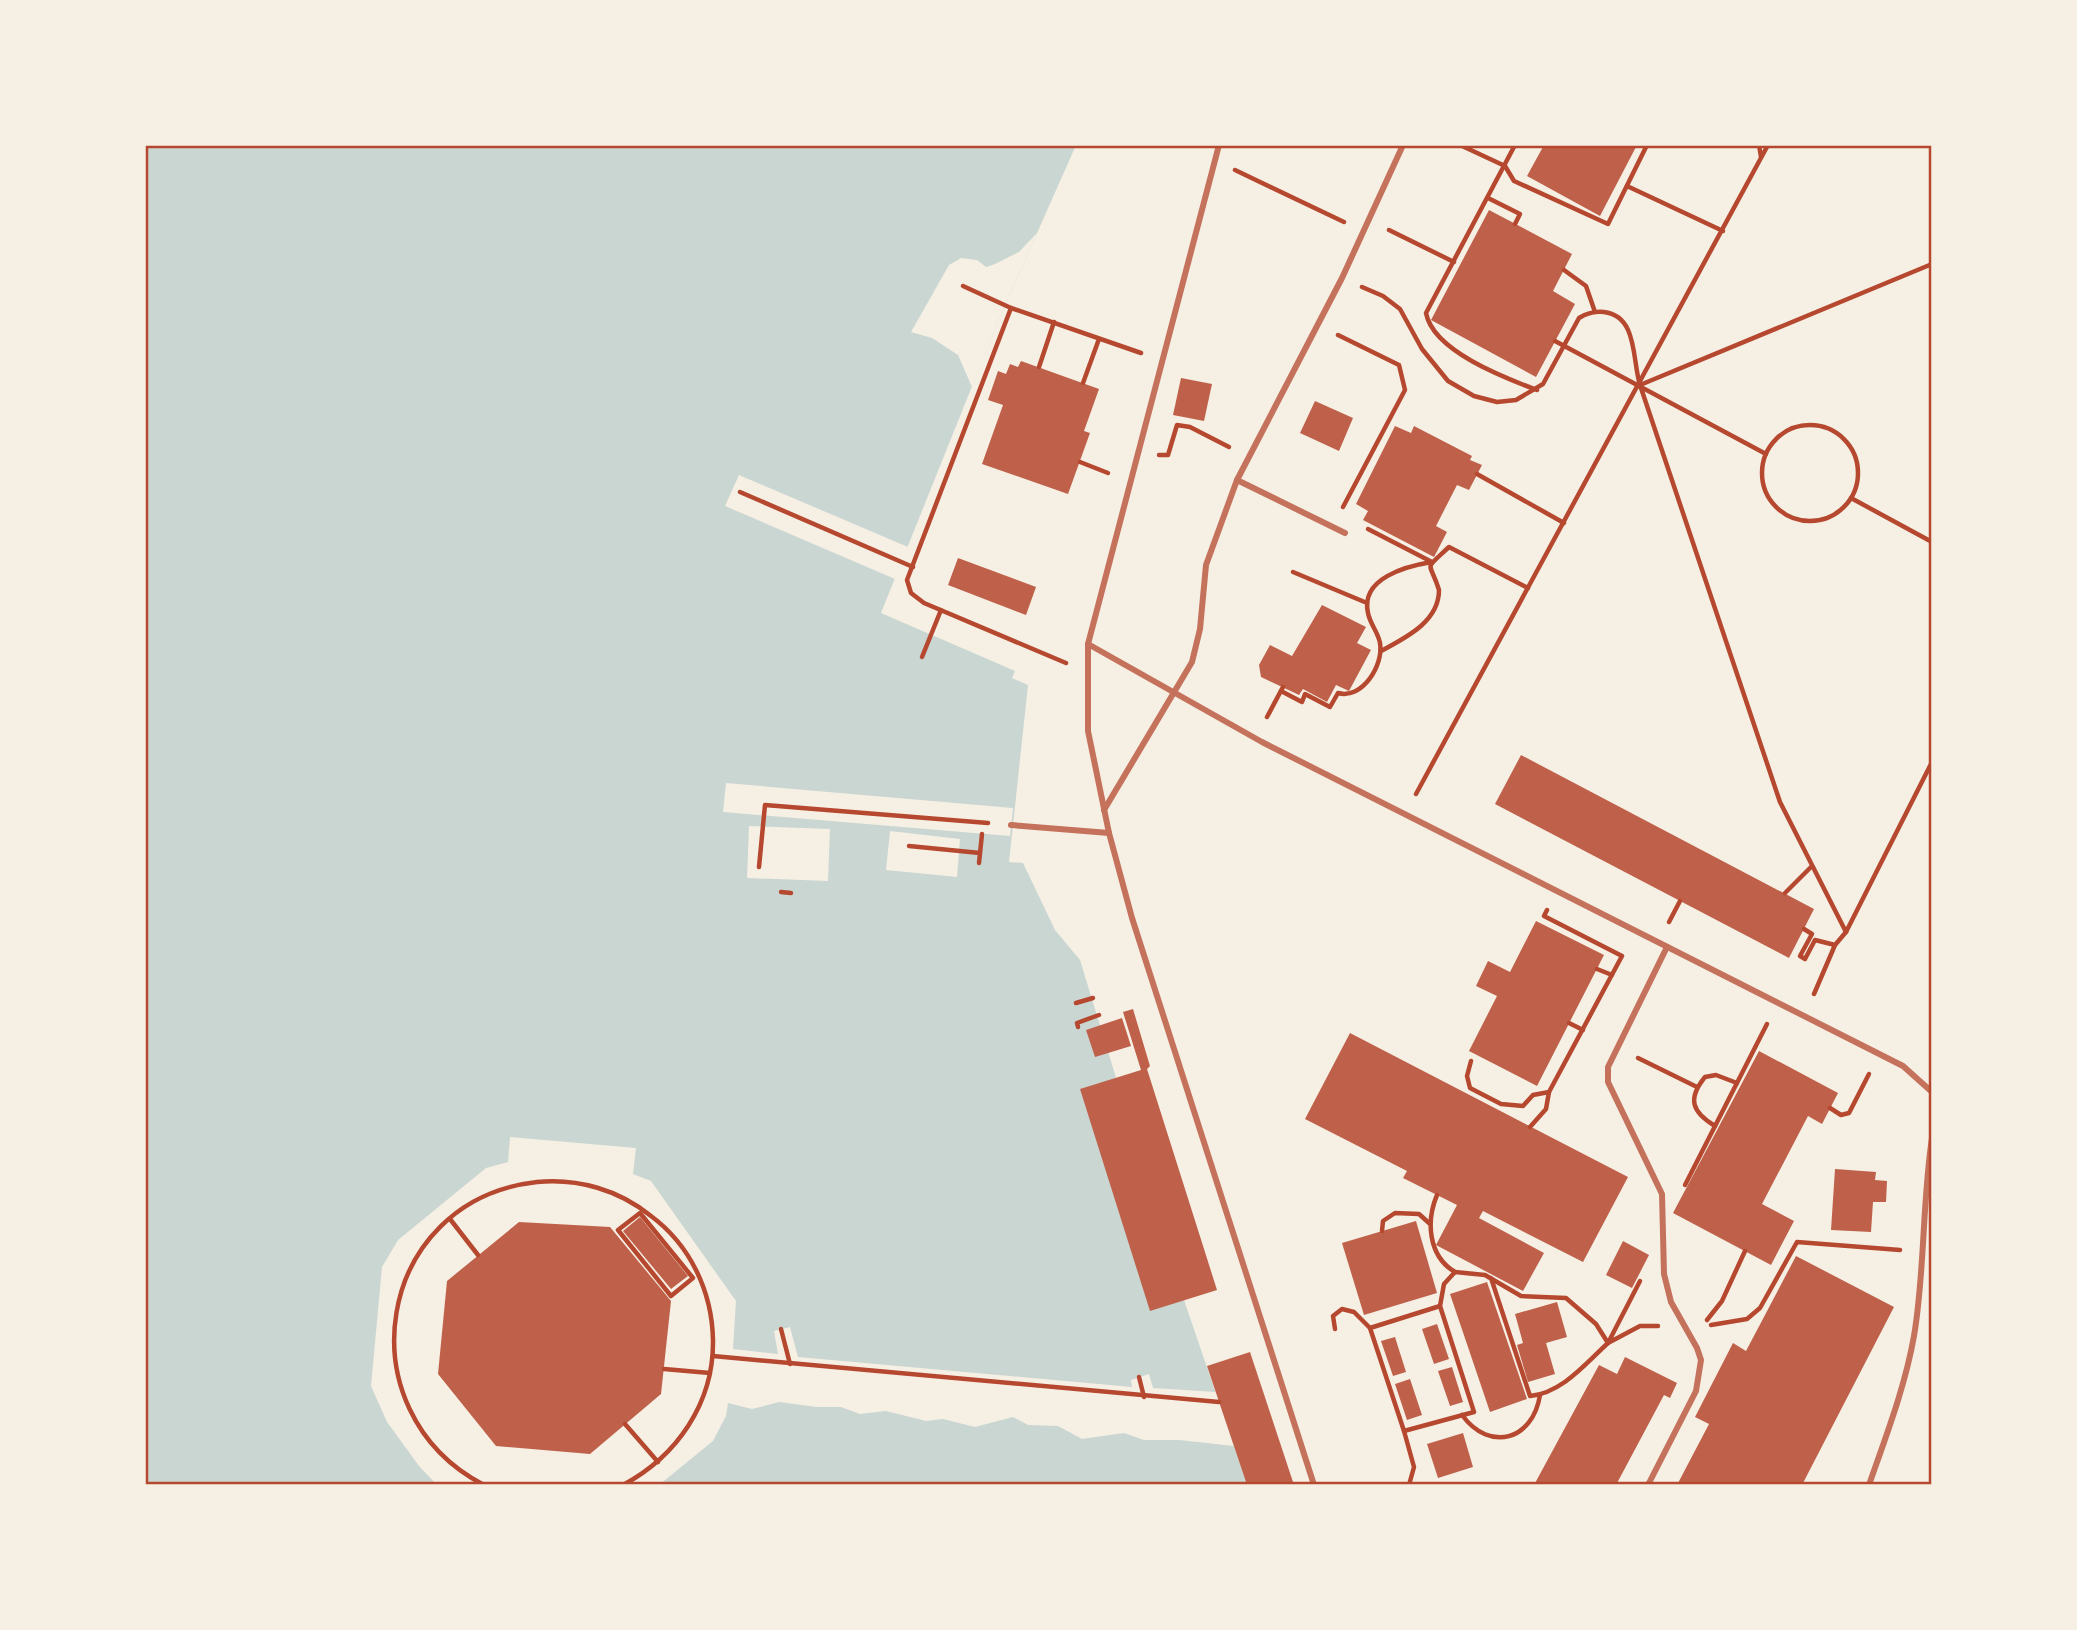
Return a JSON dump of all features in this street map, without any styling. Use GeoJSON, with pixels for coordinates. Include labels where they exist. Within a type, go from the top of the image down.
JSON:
{"type":"FeatureCollection","features":[{"type":"Feature","properties":{"kind":"street"},"geometry":{"type":"LineString","coordinates":[[1219,145],[1088,644],[1088,731],[1109,833],[1132,919],[1314,1485]]}},
{"type":"Feature","properties":{"kind":"street"},"geometry":{"type":"LineString","coordinates":[[1104,810],[1192,662],[1199,629],[1206,565],[1237,480],[1318,327],[1403,145]]}},
{"type":"Feature","properties":{"kind":"street"},"geometry":{"type":"LineString","coordinates":[[1237,480],[1345,533]]}},
{"type":"Feature","properties":{"kind":"street"},"geometry":{"type":"LineString","coordinates":[[1088,644],[1262,742],[1903,1066],[1932,1092]]}},
{"type":"Feature","properties":{"kind":"street"},"geometry":{"type":"LineString","coordinates":[[1011,825],[1109,833]]}},
{"type":"Feature","properties":{"kind":"street"},"geometry":{"type":"LineString","coordinates":[[1648,1485],[1696,1391],[1701,1360],[1671,1303],[1664,1274],[1662,1194],[1608,1082],[1608,1067],[1667,947]]}},
{"type":"Feature","properties":{"kind":"street"},"geometry":{"type":"LineString","coordinates":[[1869,1485],[1898,1403],[1914,1336],[1924,1252],[1932,1138]]}},
{"type":"Feature","properties":{"kind":"path"},"geometry":{"type":"LineString","coordinates":[[1460,145],[1505,166],[1514,181],[1608,225],[1647,145]]}},
{"type":"Feature","properties":{"kind":"path"},"geometry":{"type":"LineString","coordinates":[[1515,145],[1427,310],[1427,320],[1467,359],[1536,390]]}},
{"type":"Feature","properties":{"kind":"path"},"geometry":{"type":"LineString","coordinates":[[1759,145],[1762,158]]}},
{"type":"Feature","properties":{"kind":"path"},"geometry":{"type":"LineString","coordinates":[[1405,813],[1640,385],[1768,145]]}},
{"type":"Feature","properties":{"kind":"path"},"geometry":{"type":"LineString","coordinates":[[1256,180],[1315,208]]}},
{"type":"Feature","properties":{"kind":"path"},"geometry":{"type":"LineString","coordinates":[[1627,186],[1723,231]]}},
{"type":"Feature","properties":{"kind":"path"},"geometry":{"type":"LineString","coordinates":[[1488,198],[1520,214],[1515,224]]}},
{"type":"Feature","properties":{"kind":"path"},"geometry":{"type":"LineString","coordinates":[[1369,220],[1454,262]]}},
{"type":"Feature","properties":{"kind":"path"},"geometry":{"type":"LineString","coordinates":[[1640,385],[1932,264]]}},
{"type":"Feature","properties":{"kind":"path"},"geometry":{"type":"LineString","coordinates":[[1564,270],[1586,286],[1595,312]]}},
{"type":"Feature","properties":{"kind":"path"},"geometry":{"type":"LineString","coordinates":[[1342,278],[1382,296],[1400,309],[1422,349],[1448,381],[1474,396],[1497,402],[1516,400],[1543,384],[1578,318],[1595,312],[1610,313],[1621,318],[1631,333],[1633,363],[1780,802],[1846,932]]}},
{"type":"Feature","properties":{"kind":"path"},"geometry":{"type":"LineString","coordinates":[[963,286],[1011,308],[1163,358]]}},
{"type":"Feature","properties":{"kind":"path"},"geometry":{"type":"LineString","coordinates":[[1011,308],[907,580],[908,589],[915,598],[1087,671]]}},
{"type":"Feature","properties":{"kind":"path"},"geometry":{"type":"LineString","coordinates":[[1038,367],[1054,322]]}},
{"type":"Feature","properties":{"kind":"path"},"geometry":{"type":"LineString","coordinates":[[1318,327],[1399,365],[1405,390],[1339,514]]}},
{"type":"Feature","properties":{"kind":"path"},"geometry":{"type":"LineString","coordinates":[[1083,383],[1099,339]]}},
{"type":"Feature","properties":{"kind":"path"},"geometry":{"type":"LineString","coordinates":[[1555,341],[1766,454]]}},
{"type":"Feature","properties":{"kind":"path"},"geometry":{"type":"LineString","coordinates":[[1161,455],[1168,455],[1171,450],[1177,425],[1190,428],[1249,457]]}},
{"type":"Feature","properties":{"kind":"path"},"geometry":{"type":"LineString","coordinates":[[1815,425],[1831,429],[1842,436],[1855,457],[1858,482],[1851,498],[1837,513],[1814,522],[1783,513],[1771,502],[1763,488],[1761,472],[1766,454],[1784,431],[1815,425]]}},
{"type":"Feature","properties":{"kind":"path"},"geometry":{"type":"LineString","coordinates":[[1080,462],[1091,466]]}},
{"type":"Feature","properties":{"kind":"path"},"geometry":{"type":"LineString","coordinates":[[1477,474],[1564,523]]}},
{"type":"Feature","properties":{"kind":"path"},"geometry":{"type":"LineString","coordinates":[[740,492],[912,567]]}},
{"type":"Feature","properties":{"kind":"path"},"geometry":{"type":"LineString","coordinates":[[1851,498],[1932,542]]}},
{"type":"Feature","properties":{"kind":"path"},"geometry":{"type":"LineString","coordinates":[[1363,526],[1432,562]]}},
{"type":"Feature","properties":{"kind":"path"},"geometry":{"type":"LineString","coordinates":[[1272,707],[1282,689],[1302,702],[1305,694],[1330,707],[1338,693],[1348,695],[1359,691],[1372,674],[1380,652],[1367,603],[1370,593],[1392,573],[1405,566],[1432,562],[1449,547],[1529,588]]}},
{"type":"Feature","properties":{"kind":"path"},"geometry":{"type":"LineString","coordinates":[[1380,652],[1410,635],[1432,613],[1439,590],[1430,574],[1432,562]]}},
{"type":"Feature","properties":{"kind":"path"},"geometry":{"type":"LineString","coordinates":[[1293,572],[1367,603]]}},
{"type":"Feature","properties":{"kind":"path"},"geometry":{"type":"LineString","coordinates":[[922,657],[942,610]]}},
{"type":"Feature","properties":{"kind":"path"},"geometry":{"type":"LineString","coordinates":[[1804,1017],[1835,945],[1846,932],[1932,761]]}},
{"type":"Feature","properties":{"kind":"path"},"geometry":{"type":"LineString","coordinates":[[759,867],[765,805],[1011,825]]}},
{"type":"Feature","properties":{"kind":"path"},"geometry":{"type":"LineString","coordinates":[[979,863],[982,834]]}},
{"type":"Feature","properties":{"kind":"path"},"geometry":{"type":"LineString","coordinates":[[909,846],[980,853]]}},
{"type":"Feature","properties":{"kind":"path"},"geometry":{"type":"LineString","coordinates":[[1785,893],[1811,867]]}},
{"type":"Feature","properties":{"kind":"path"},"geometry":{"type":"LineString","coordinates":[[1530,1127],[1546,1109],[1549,1092],[1622,957],[1544,916],[1557,890]]}},
{"type":"Feature","properties":{"kind":"path"},"geometry":{"type":"LineString","coordinates":[[781,892],[791,893]]}},
{"type":"Feature","properties":{"kind":"path"},"geometry":{"type":"LineString","coordinates":[[1672,917],[1680,901]]}},
{"type":"Feature","properties":{"kind":"path"},"geometry":{"type":"LineString","coordinates":[[1804,929],[1812,934],[1800,956],[1805,959],[1815,940],[1835,945]]}},
{"type":"Feature","properties":{"kind":"path"},"geometry":{"type":"LineString","coordinates":[[1597,969],[1612,975]]}},
{"type":"Feature","properties":{"kind":"path"},"geometry":{"type":"LineString","coordinates":[[1076,1003],[1093,998]]}},
{"type":"Feature","properties":{"kind":"path"},"geometry":{"type":"LineString","coordinates":[[1078,1027],[1077,1023],[1100,1015]]}},
{"type":"Feature","properties":{"kind":"path"},"geometry":{"type":"LineString","coordinates":[[1569,1023],[1583,1030]]}},
{"type":"Feature","properties":{"kind":"path"},"geometry":{"type":"LineString","coordinates":[[1618,1048],[1697,1087]]}},
{"type":"Feature","properties":{"kind":"path"},"geometry":{"type":"LineString","coordinates":[[1830,1108],[1841,1115],[1849,1113],[1880,1055]]}},
{"type":"Feature","properties":{"kind":"path"},"geometry":{"type":"LineString","coordinates":[[1471,1062],[1467,1082],[1476,1093],[1490,1099],[1516,1107],[1529,1103],[1533,1095],[1549,1092]]}},
{"type":"Feature","properties":{"kind":"path"},"geometry":{"type":"LineString","coordinates":[[1715,1126],[1699,1116],[1695,1109],[1697,1087],[1705,1077],[1716,1075],[1737,1083]]}},
{"type":"Feature","properties":{"kind":"path"},"geometry":{"type":"LineString","coordinates":[[1487,1105],[1490,1099]]}},
{"type":"Feature","properties":{"kind":"path"},"geometry":{"type":"LineString","coordinates":[[484,1485],[446,1460],[423,1434],[402,1394],[394,1360],[395,1314],[405,1280],[428,1241],[450,1219],[482,1198],[514,1186],[548,1181],[594,1187],[627,1199],[655,1219],[679,1243],[699,1276],[711,1317],[713,1356],[710,1373],[694,1417],[675,1446],[659,1462],[623,1485]]}},
{"type":"Feature","properties":{"kind":"path"},"geometry":{"type":"LineString","coordinates":[[1437,1195],[1429,1223],[1436,1252],[1455,1272],[1491,1278],[1521,1296],[1566,1298],[1596,1324],[1608,1343],[1564,1382],[1540,1395],[1530,1396],[1491,1278]]}},
{"type":"Feature","properties":{"kind":"path"},"geometry":{"type":"LineString","coordinates":[[692,1278],[640,1213],[618,1230],[670,1296],[692,1278],[699,1276]]}},
{"type":"Feature","properties":{"kind":"path"},"geometry":{"type":"LineString","coordinates":[[1382,1231],[1383,1221],[1395,1213],[1419,1214],[1429,1223]]}},
{"type":"Feature","properties":{"kind":"path"},"geometry":{"type":"LineString","coordinates":[[450,1219],[478,1255]]}},
{"type":"Feature","properties":{"kind":"path"},"geometry":{"type":"LineString","coordinates":[[1745,1251],[1714,1315],[1700,1326],[1734,1323],[1747,1319],[1760,1308],[1797,1242],[1924,1252]]}},
{"type":"Feature","properties":{"kind":"path"},"geometry":{"type":"LineString","coordinates":[[1404,1431],[1474,1412],[1440,1306],[1444,1284],[1455,1272]]}},
{"type":"Feature","properties":{"kind":"path"},"geometry":{"type":"LineString","coordinates":[[1370,1328],[1440,1306]]}},
{"type":"Feature","properties":{"kind":"path"},"geometry":{"type":"LineString","coordinates":[[1335,1329],[1333,1316],[1342,1309],[1354,1312],[1370,1328],[1414,1466],[1409,1485]]}},
{"type":"Feature","properties":{"kind":"path"},"geometry":{"type":"LineString","coordinates":[[781,1329],[790,1364]]}},
{"type":"Feature","properties":{"kind":"path"},"geometry":{"type":"LineString","coordinates":[[713,1356],[1219,1402]]}},
{"type":"Feature","properties":{"kind":"path"},"geometry":{"type":"LineString","coordinates":[[664,1369],[710,1373]]}},
{"type":"Feature","properties":{"kind":"path"},"geometry":{"type":"LineString","coordinates":[[1139,1377],[1144,1397]]}},
{"type":"Feature","properties":{"kind":"path"},"geometry":{"type":"LineString","coordinates":[[1462,1415],[1480,1433],[1498,1439],[1506,1438],[1529,1424],[1538,1409],[1540,1395]]}},
{"type":"Feature","properties":{"kind":"path"},"geometry":{"type":"LineString","coordinates":[[625,1424],[659,1462]]}},
{"type":"Feature","properties":{"kind":"shaded area"},"geometry":{"type":"Polygon","coordinates":[[[145,145],[1076,145],[999,319],[881,613],[1015,671],[1012,678],[1028,685],[1009,862],[1023,863],[1055,930],[1080,960],[1184,1300],[1247,1485],[145,1485],[145,145]]]}},
{"type":"Feature","properties":{"kind":"pier"},"geometry":{"type":"Polygon","coordinates":[[[1037,233],[972,387],[958,355],[932,338],[911,332],[949,265],[961,258],[977,260],[986,267],[995,264],[1019,252],[1037,233]]]}},
{"type":"Feature","properties":{"kind":"pier"},"geometry":{"type":"Polygon","coordinates":[[[739,475],[908,547],[895,579],[725,506],[739,475]]]}},
{"type":"Feature","properties":{"kind":"pier"},"geometry":{"type":"Polygon","coordinates":[[[726,783],[1013,808],[1010,836],[723,812],[726,783]]]}},
{"type":"Feature","properties":{"kind":"pier"},"geometry":{"type":"Polygon","coordinates":[[[749,826],[830,829],[828,881],[747,878],[749,826]]]}},
{"type":"Feature","properties":{"kind":"pier"},"geometry":{"type":"Polygon","coordinates":[[[890,831],[960,839],[957,877],[886,870],[890,831]]]}},
{"type":"Feature","properties":{"kind":"pier"},"geometry":{"type":"Polygon","coordinates":[[[510,1137],[636,1148],[633,1174],[651,1181],[736,1301],[733,1349],[778,1354],[774,1331],[790,1327],[798,1357],[1132,1387],[1131,1380],[1149,1374],[1153,1388],[1216,1392],[1234,1446],[1179,1440],[1144,1440],[1124,1433],[1082,1439],[1058,1426],[1028,1425],[1013,1417],[975,1427],[943,1419],[926,1421],[886,1411],[860,1414],[841,1407],[779,1402],[752,1409],[728,1403],[726,1416],[713,1441],[659,1485],[437,1485],[419,1466],[387,1422],[371,1386],[382,1267],[398,1240],[486,1168],[508,1162],[510,1137]]]}},
{"type":"Feature","properties":{"kind":"building"},"geometry":{"type":"Polygon","coordinates":[[[1544,145],[1637,145],[1600,216],[1527,176],[1544,145]]]}},
{"type":"Feature","properties":{"kind":"building"},"geometry":{"type":"Polygon","coordinates":[[[1489,210],[1572,254],[1553,291],[1575,304],[1536,377],[1431,320],[1489,210]]]}},
{"type":"Feature","properties":{"kind":"building"},"geometry":{"type":"Polygon","coordinates":[[[1021,361],[1099,389],[1084,431],[1090,433],[1068,494],[982,464],[1003,405],[988,400],[998,371],[1006,374],[1010,364],[1018,367],[1021,361]]]}},
{"type":"Feature","properties":{"kind":"building"},"geometry":{"type":"Polygon","coordinates":[[[1181,378],[1212,384],[1204,421],[1173,415],[1181,378]]]}},
{"type":"Feature","properties":{"kind":"building"},"geometry":{"type":"Polygon","coordinates":[[[1315,401],[1353,418],[1339,451],[1300,433],[1315,401]]]}},
{"type":"Feature","properties":{"kind":"building"},"geometry":{"type":"Polygon","coordinates":[[[1395,426],[1411,433],[1414,426],[1472,456],[1470,460],[1482,465],[1469,490],[1457,485],[1436,526],[1447,532],[1434,557],[1363,520],[1368,511],[1356,504],[1395,426]]]}},
{"type":"Feature","properties":{"kind":"building"},"geometry":{"type":"Polygon","coordinates":[[[958,558],[1036,587],[1026,615],[948,585],[958,558]]]}},
{"type":"Feature","properties":{"kind":"building"},"geometry":{"type":"Polygon","coordinates":[[[1322,605],[1366,627],[1357,643],[1371,650],[1349,691],[1336,685],[1327,702],[1303,689],[1299,695],[1261,677],[1259,665],[1270,645],[1292,656],[1322,605]]]}},
{"type":"Feature","properties":{"kind":"building"},"geometry":{"type":"Polygon","coordinates":[[[1521,755],[1814,909],[1789,958],[1495,804],[1521,755]]]}},
{"type":"Feature","properties":{"kind":"building"},"geometry":{"type":"Polygon","coordinates":[[[1536,921],[1604,955],[1537,1086],[1469,1051],[1497,996],[1476,986],[1488,961],[1510,972],[1536,921]]]}},
{"type":"Feature","properties":{"kind":"building"},"geometry":{"type":"Polygon","coordinates":[[[1133,1009],[1150,1066],[1147,1069],[1217,1290],[1150,1311],[1080,1089],[1141,1070],[1123,1012],[1133,1009]]]}},
{"type":"Feature","properties":{"kind":"building"},"geometry":{"type":"Polygon","coordinates":[[[1122,1018],[1131,1046],[1095,1057],[1086,1030],[1122,1018]]]}},
{"type":"Feature","properties":{"kind":"building"},"geometry":{"type":"Polygon","coordinates":[[[1350,1033],[1628,1177],[1583,1262],[1483,1211],[1479,1218],[1544,1253],[1523,1291],[1436,1245],[1457,1205],[1403,1178],[1407,1171],[1305,1119],[1350,1033]]]}},
{"type":"Feature","properties":{"kind":"building"},"geometry":{"type":"Polygon","coordinates":[[[1759,1051],[1838,1093],[1822,1124],[1808,1116],[1762,1204],[1794,1221],[1771,1265],[1673,1213],[1759,1051]]]}},
{"type":"Feature","properties":{"kind":"building"},"geometry":{"type":"Polygon","coordinates":[[[1835,1169],[1876,1172],[1875,1180],[1887,1181],[1886,1202],[1873,1202],[1871,1232],[1831,1230],[1835,1169]]]}},
{"type":"Feature","properties":{"kind":"building"},"geometry":{"type":"Polygon","coordinates":[[[640,1217],[688,1276],[671,1289],[623,1231],[640,1217]]]}},
{"type":"Feature","properties":{"kind":"building"},"geometry":{"type":"Polygon","coordinates":[[[1416,1221],[1437,1293],[1364,1315],[1342,1243],[1416,1221]]]}},
{"type":"Feature","properties":{"kind":"building"},"geometry":{"type":"Polygon","coordinates":[[[519,1222],[610,1227],[671,1301],[661,1394],[590,1454],[496,1446],[438,1374],[447,1281],[519,1222]]]}},
{"type":"Feature","properties":{"kind":"building"},"geometry":{"type":"Polygon","coordinates":[[[1623,1241],[1649,1255],[1632,1288],[1606,1275],[1623,1241]]]}},
{"type":"Feature","properties":{"kind":"building"},"geometry":{"type":"Polygon","coordinates":[[[1796,1256],[1894,1307],[1802,1485],[1677,1485],[1709,1424],[1695,1417],[1733,1343],[1746,1351],[1796,1256]]]}},
{"type":"Feature","properties":{"kind":"building"},"geometry":{"type":"Polygon","coordinates":[[[1487,1282],[1527,1399],[1490,1412],[1450,1294],[1487,1282]]]}},
{"type":"Feature","properties":{"kind":"building"},"geometry":{"type":"Polygon","coordinates":[[[1557,1302],[1567,1337],[1546,1343],[1555,1374],[1528,1382],[1517,1345],[1523,1343],[1515,1314],[1557,1302]]]}},
{"type":"Feature","properties":{"kind":"building"},"geometry":{"type":"Polygon","coordinates":[[[1437,1324],[1449,1359],[1434,1364],[1422,1329],[1437,1324]]]}},
{"type":"Feature","properties":{"kind":"building"},"geometry":{"type":"Polygon","coordinates":[[[1395,1337],[1406,1372],[1393,1376],[1381,1341],[1395,1337]]]}},
{"type":"Feature","properties":{"kind":"building"},"geometry":{"type":"Polygon","coordinates":[[[1250,1352],[1294,1485],[1247,1485],[1207,1366],[1250,1352]]]}},
{"type":"Feature","properties":{"kind":"building"},"geometry":{"type":"Polygon","coordinates":[[[1625,1357],[1677,1383],[1670,1398],[1664,1395],[1616,1485],[1534,1485],[1599,1365],[1617,1374],[1625,1357]]]}},
{"type":"Feature","properties":{"kind":"building"},"geometry":{"type":"Polygon","coordinates":[[[1452,1367],[1463,1402],[1450,1406],[1438,1371],[1452,1367]]]}},
{"type":"Feature","properties":{"kind":"building"},"geometry":{"type":"Polygon","coordinates":[[[1410,1379],[1422,1415],[1407,1420],[1395,1384],[1410,1379]]]}},
{"type":"Feature","properties":{"kind":"building"},"geometry":{"type":"Polygon","coordinates":[[[1463,1433],[1473,1467],[1438,1478],[1427,1444],[1463,1433]]]}}]}
